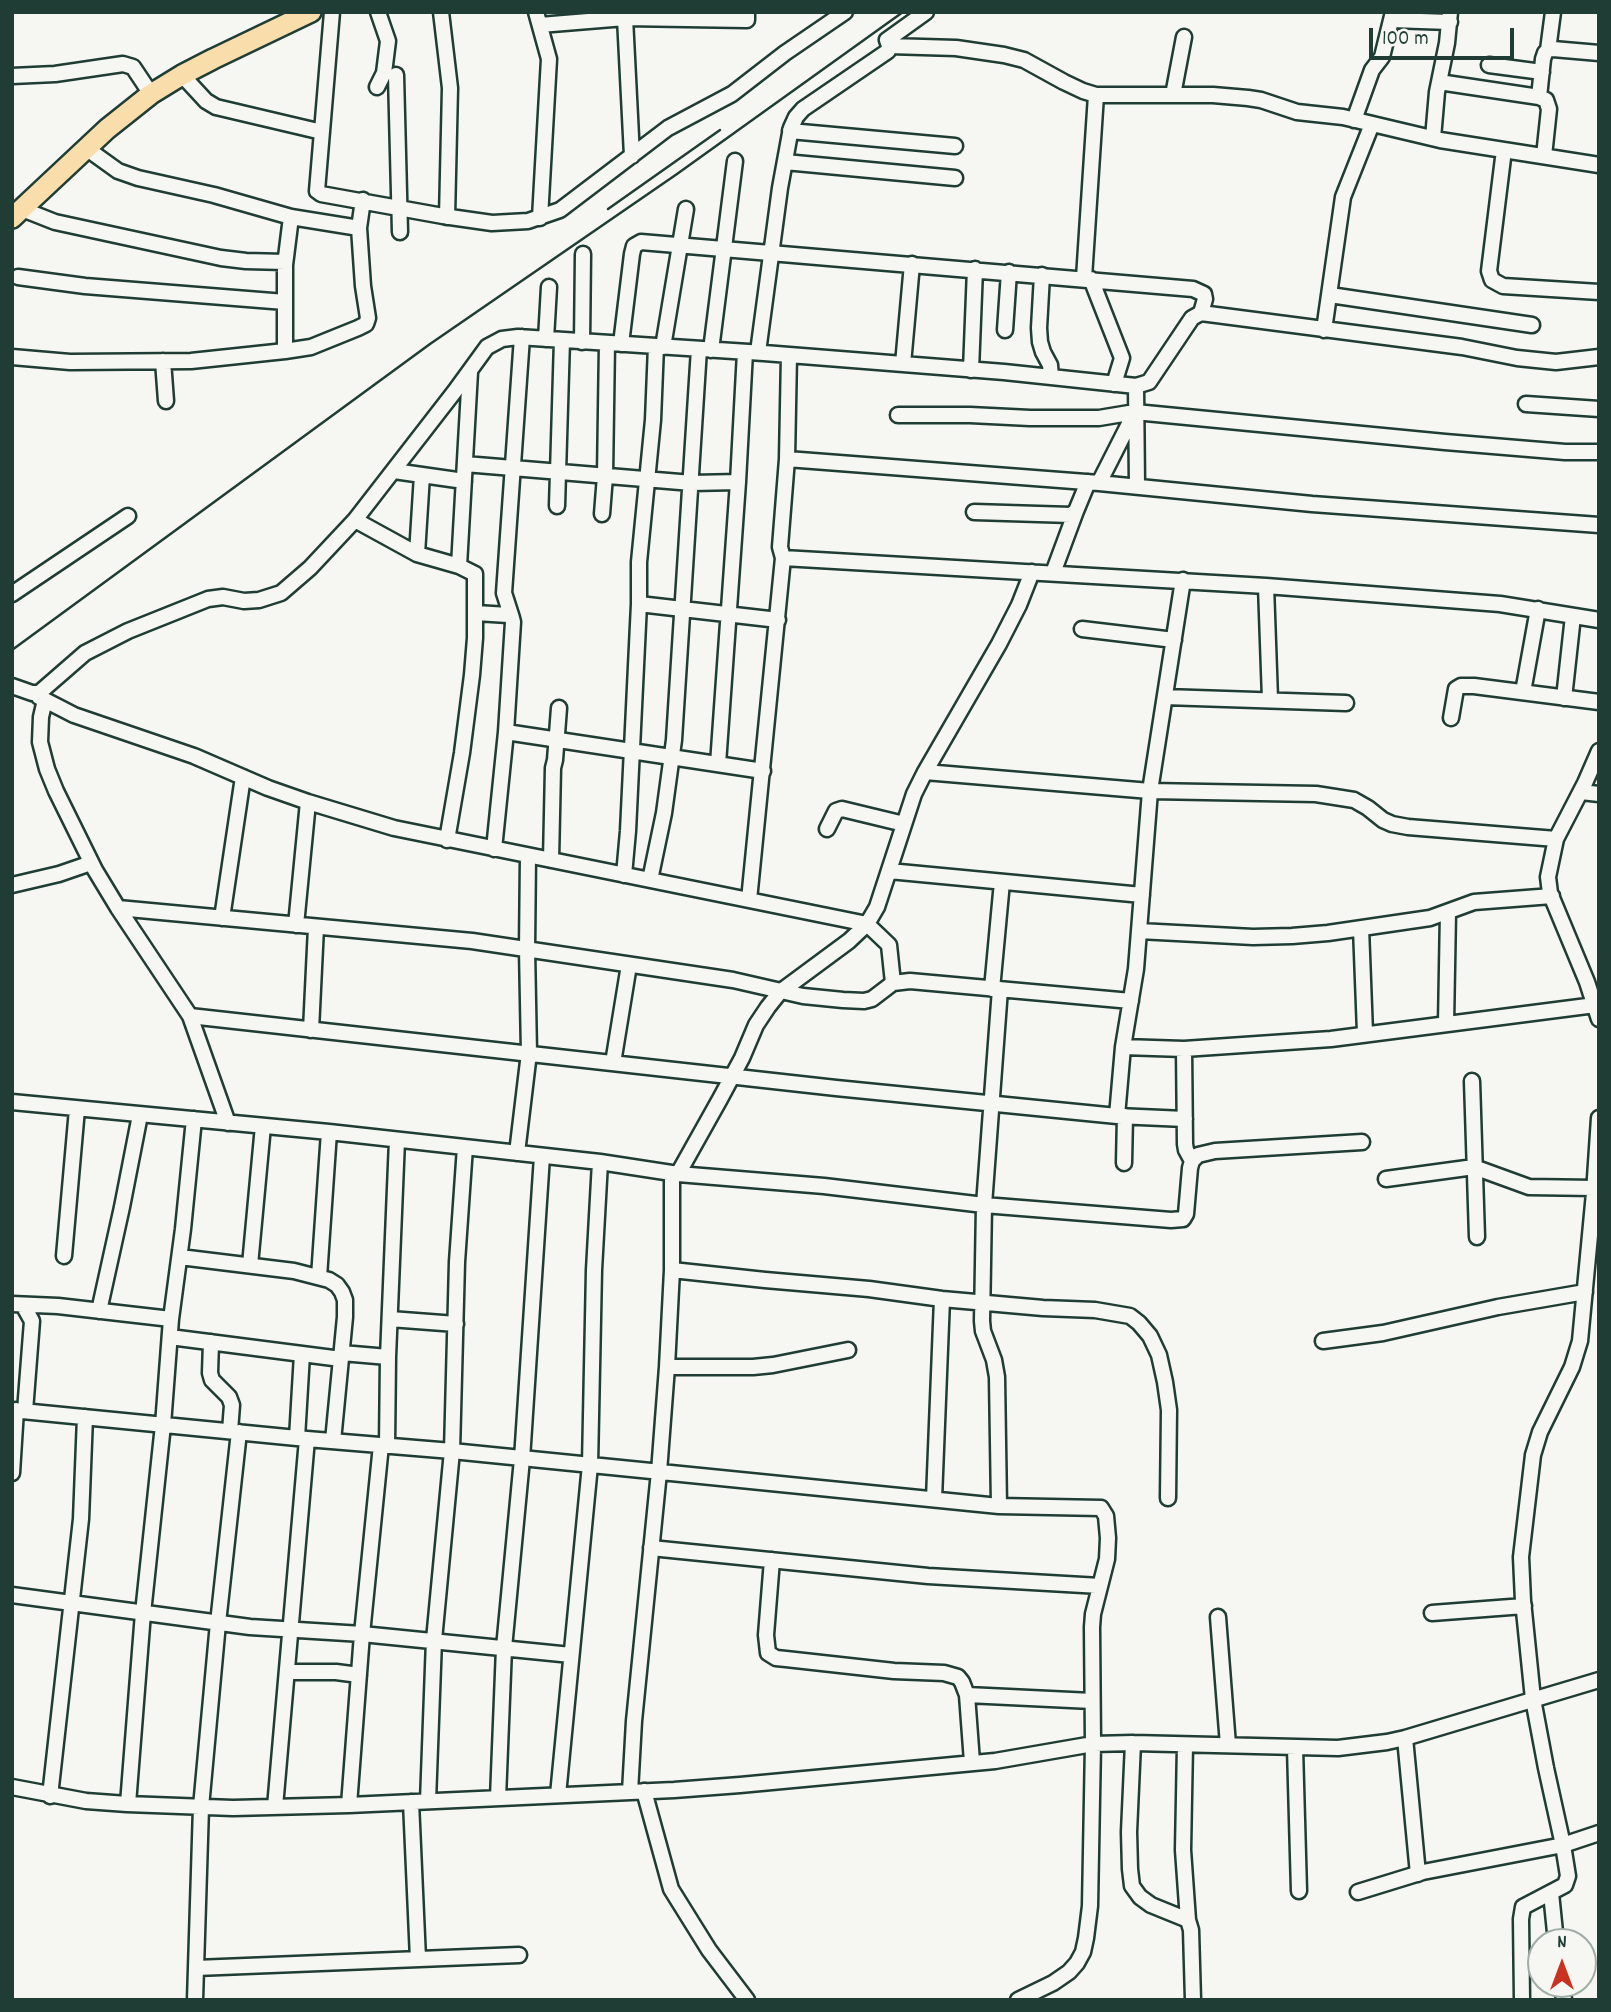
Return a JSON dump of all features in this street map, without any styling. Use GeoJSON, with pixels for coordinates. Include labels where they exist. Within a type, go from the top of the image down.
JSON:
{"type":"FeatureCollection","features":[{"type":"Feature","properties":{"kind":"highway"},"geometry":{"type":"LineString","coordinates":[[17,213],[107,129],[151,94],[182,75],[301,14]]}},
{"type":"Feature","properties":{"kind":"street"},"geometry":{"type":"LineString","coordinates":[[332,12],[317,191],[321,194],[447,217],[492,222],[528,221],[560,210],[680,120],[732,94],[845,12]]}},
{"type":"Feature","properties":{"kind":"street"},"geometry":{"type":"LineString","coordinates":[[377,87],[384,73],[388,41],[378,12]]}},
{"type":"Feature","properties":{"kind":"street"},"geometry":{"type":"LineString","coordinates":[[441,12],[450,88],[447,217]]}},
{"type":"Feature","properties":{"kind":"street"},"geometry":{"type":"LineString","coordinates":[[540,218],[550,59],[538,18],[747,20],[747,12]]}},
{"type":"Feature","properties":{"kind":"street"},"geometry":{"type":"LineString","coordinates":[[718,764],[738,482],[752,352],[790,131],[803,109],[888,51],[887,40],[926,12]]}},
{"type":"Feature","properties":{"kind":"street"},"geometry":{"type":"LineString","coordinates":[[1539,97],[1553,12]]}},
{"type":"Feature","properties":{"kind":"street"},"geometry":{"type":"LineString","coordinates":[[1354,120],[1372,70],[1382,57],[1392,16],[1450,17],[1433,138]]}},
{"type":"Feature","properties":{"kind":"street"},"geometry":{"type":"LineString","coordinates":[[625,18],[632,156]]}},
{"type":"Feature","properties":{"kind":"street"},"geometry":{"type":"LineString","coordinates":[[1172,94],[1184,37]]}},
{"type":"Feature","properties":{"kind":"street"},"geometry":{"type":"LineString","coordinates":[[889,46],[956,48],[1003,55],[1024,60],[1073,87],[1096,94],[1213,94],[1248,98],[1297,112],[1354,120],[1433,138],[1599,164]]}},
{"type":"Feature","properties":{"kind":"street"},"geometry":{"type":"LineString","coordinates":[[1548,50],[1553,48],[1599,53]]}},
{"type":"Feature","properties":{"kind":"street"},"geometry":{"type":"LineString","coordinates":[[12,76],[55,74],[123,64],[133,67],[151,94]]}},
{"type":"Feature","properties":{"kind":"street"},"geometry":{"type":"LineString","coordinates":[[1489,65],[1542,72]]}},
{"type":"Feature","properties":{"kind":"street"},"geometry":{"type":"LineString","coordinates":[[182,75],[206,101],[216,107],[322,132]]}},
{"type":"Feature","properties":{"kind":"street"},"geometry":{"type":"LineString","coordinates":[[396,75],[400,232]]}},
{"type":"Feature","properties":{"kind":"street"},"geometry":{"type":"LineString","coordinates":[[1439,82],[1546,100],[1549,109],[1544,156]]}},
{"type":"Feature","properties":{"kind":"street"},"geometry":{"type":"LineString","coordinates":[[1096,94],[1087,279],[1122,358],[1114,384]]}},
{"type":"Feature","properties":{"kind":"street"},"geometry":{"type":"LineString","coordinates":[[1324,330],[1343,197],[1372,124]]}},
{"type":"Feature","properties":{"kind":"street"},"geometry":{"type":"LineString","coordinates":[[790,131],[955,146]]}},
{"type":"Feature","properties":{"kind":"street"},"geometry":{"type":"LineString","coordinates":[[86,148],[118,171],[138,178],[214,195],[292,217],[359,228]]}},
{"type":"Feature","properties":{"kind":"street"},"geometry":{"type":"LineString","coordinates":[[1504,150],[1489,271],[1492,280],[1503,286],[1599,292]]}},
{"type":"Feature","properties":{"kind":"street"},"geometry":{"type":"LineString","coordinates":[[650,880],[672,757],[692,483],[705,349],[725,248],[735,161]]}},
{"type":"Feature","properties":{"kind":"street"},"geometry":{"type":"LineString","coordinates":[[785,162],[955,178]]}},
{"type":"Feature","properties":{"kind":"street"},"geometry":{"type":"LineString","coordinates":[[12,357],[70,362],[191,360],[311,347],[366,324],[368,313],[363,286],[359,228],[363,200]]}},
{"type":"Feature","properties":{"kind":"street"},"geometry":{"type":"LineString","coordinates":[[624,874],[639,562],[659,347],[686,209]]}},
{"type":"Feature","properties":{"kind":"street"},"geometry":{"type":"LineString","coordinates":[[17,213],[221,258],[285,261]]}},
{"type":"Feature","properties":{"kind":"street"},"geometry":{"type":"LineString","coordinates":[[285,351],[285,261],[292,217]]}},
{"type":"Feature","properties":{"kind":"street"},"geometry":{"type":"LineString","coordinates":[[602,514],[614,344],[634,246],[641,242],[771,251],[1199,290],[1205,299],[1201,313]]}},
{"type":"Feature","properties":{"kind":"street"},"geometry":{"type":"LineString","coordinates":[[582,342],[583,254]]}},
{"type":"Feature","properties":{"kind":"street"},"geometry":{"type":"LineString","coordinates":[[903,364],[912,264]]}},
{"type":"Feature","properties":{"kind":"street"},"geometry":{"type":"LineString","coordinates":[[971,370],[975,269]]}},
{"type":"Feature","properties":{"kind":"street"},"geometry":{"type":"LineString","coordinates":[[1005,330],[1009,272]]}},
{"type":"Feature","properties":{"kind":"street"},"geometry":{"type":"LineString","coordinates":[[1042,275],[1038,328],[1043,352],[1050,365],[1051,377]]}},
{"type":"Feature","properties":{"kind":"street"},"geometry":{"type":"LineString","coordinates":[[18,277],[85,286],[285,302]]}},
{"type":"Feature","properties":{"kind":"street"},"geometry":{"type":"LineString","coordinates":[[546,339],[549,287]]}},
{"type":"Feature","properties":{"kind":"street"},"geometry":{"type":"LineString","coordinates":[[1330,295],[1532,325]]}},
{"type":"Feature","properties":{"kind":"street"},"geometry":{"type":"LineString","coordinates":[[229,1123],[190,1016],[91,863],[56,791],[42,753],[39,692],[85,653],[128,631],[196,603],[223,597],[244,601],[260,600],[281,593],[310,568],[355,520],[487,347],[502,339],[522,337],[903,364],[1136,386],[1149,382],[1192,317],[1201,313],[1462,347],[1532,360],[1556,362],[1599,357]]}},
{"type":"Feature","properties":{"kind":"street"},"geometry":{"type":"LineString","coordinates":[[494,849],[513,628],[504,593],[522,337]]}},
{"type":"Feature","properties":{"kind":"street"},"geometry":{"type":"LineString","coordinates":[[557,506],[562,340]]}},
{"type":"Feature","properties":{"kind":"street"},"geometry":{"type":"LineString","coordinates":[[749,900],[783,558],[780,547],[787,459],[789,355]]}},
{"type":"Feature","properties":{"kind":"street"},"geometry":{"type":"LineString","coordinates":[[163,361],[166,401]]}},
{"type":"Feature","properties":{"kind":"street"},"geometry":{"type":"LineString","coordinates":[[459,566],[470,371]]}},
{"type":"Feature","properties":{"kind":"street"},"geometry":{"type":"LineString","coordinates":[[1136,386],[1137,486]]}},
{"type":"Feature","properties":{"kind":"street"},"geometry":{"type":"LineString","coordinates":[[1526,404],[1599,409]]}},
{"type":"Feature","properties":{"kind":"street"},"geometry":{"type":"LineString","coordinates":[[1054,573],[1076,511],[1135,412]]}},
{"type":"Feature","properties":{"kind":"street"},"geometry":{"type":"LineString","coordinates":[[898,415],[1085,418],[1135,412],[1459,443],[1565,452],[1599,452]]}},
{"type":"Feature","properties":{"kind":"street"},"geometry":{"type":"LineString","coordinates":[[787,459],[1093,482],[1312,504],[1599,526]]}},
{"type":"Feature","properties":{"kind":"street"},"geometry":{"type":"LineString","coordinates":[[465,464],[692,483],[738,482]]}},
{"type":"Feature","properties":{"kind":"street"},"geometry":{"type":"LineString","coordinates":[[394,471],[464,481]]}},
{"type":"Feature","properties":{"kind":"street"},"geometry":{"type":"LineString","coordinates":[[417,554],[422,475]]}},
{"type":"Feature","properties":{"kind":"street"},"geometry":{"type":"LineString","coordinates":[[974,512],[1071,515],[1076,511]]}},
{"type":"Feature","properties":{"kind":"street"},"geometry":{"type":"LineString","coordinates":[[12,594],[128,516]]}},
{"type":"Feature","properties":{"kind":"street"},"geometry":{"type":"LineString","coordinates":[[355,520],[417,554],[459,566],[475,574],[476,613],[468,714],[447,840]]}},
{"type":"Feature","properties":{"kind":"street"},"geometry":{"type":"LineString","coordinates":[[783,558],[1266,586],[1500,604],[1599,620]]}},
{"type":"Feature","properties":{"kind":"street"},"geometry":{"type":"LineString","coordinates":[[747,2000],[713,1956],[671,1889],[637,1792],[642,1634],[667,1367],[675,1173],[732,1076],[756,1025],[780,992],[831,955],[867,924],[877,906],[914,794],[999,644],[1032,572]]}},
{"type":"Feature","properties":{"kind":"street"},"geometry":{"type":"LineString","coordinates":[[1125,1163],[1121,1116],[1123,1047],[1139,930],[1150,791],[1183,580]]}},
{"type":"Feature","properties":{"kind":"street"},"geometry":{"type":"LineString","coordinates":[[1266,586],[1270,699]]}},
{"type":"Feature","properties":{"kind":"street"},"geometry":{"type":"LineString","coordinates":[[639,604],[778,620]]}},
{"type":"Feature","properties":{"kind":"street"},"geometry":{"type":"LineString","coordinates":[[1523,692],[1538,609]]}},
{"type":"Feature","properties":{"kind":"street"},"geometry":{"type":"LineString","coordinates":[[476,613],[508,615],[512,618]]}},
{"type":"Feature","properties":{"kind":"street"},"geometry":{"type":"LineString","coordinates":[[1564,698],[1573,616]]}},
{"type":"Feature","properties":{"kind":"street"},"geometry":{"type":"LineString","coordinates":[[1082,629],[1174,640]]}},
{"type":"Feature","properties":{"kind":"street"},"geometry":{"type":"LineString","coordinates":[[12,686],[86,719],[194,756],[307,802],[394,828],[867,924],[889,945],[893,984]]}},
{"type":"Feature","properties":{"kind":"street"},"geometry":{"type":"LineString","coordinates":[[1451,718],[1456,690],[1461,686],[1599,702]]}},
{"type":"Feature","properties":{"kind":"street"},"geometry":{"type":"LineString","coordinates":[[1165,697],[1346,703]]}},
{"type":"Feature","properties":{"kind":"street"},"geometry":{"type":"LineString","coordinates":[[551,860],[553,768],[559,708]]}},
{"type":"Feature","properties":{"kind":"street"},"geometry":{"type":"LineString","coordinates":[[506,732],[763,771]]}},
{"type":"Feature","properties":{"kind":"street"},"geometry":{"type":"LineString","coordinates":[[1123,1047],[1184,1049],[1331,1039],[1446,1024],[1597,1012],[1552,897],[1548,877],[1556,839],[1599,751]]}},
{"type":"Feature","properties":{"kind":"street"},"geometry":{"type":"LineString","coordinates":[[925,772],[1150,791],[1317,794],[1354,800],[1383,820],[1400,826],[1556,839]]}},
{"type":"Feature","properties":{"kind":"street"},"geometry":{"type":"LineString","coordinates":[[222,918],[243,777]]}},
{"type":"Feature","properties":{"kind":"street"},"geometry":{"type":"LineString","coordinates":[[1581,792],[1599,794]]}},
{"type":"Feature","properties":{"kind":"street"},"geometry":{"type":"LineString","coordinates":[[296,925],[307,802]]}},
{"type":"Feature","properties":{"kind":"street"},"geometry":{"type":"LineString","coordinates":[[827,829],[836,811],[842,809],[904,824]]}},
{"type":"Feature","properties":{"kind":"street"},"geometry":{"type":"LineString","coordinates":[[517,1153],[529,1054],[528,856]]}},
{"type":"Feature","properties":{"kind":"street"},"geometry":{"type":"LineString","coordinates":[[12,885],[91,863]]}},
{"type":"Feature","properties":{"kind":"street"},"geometry":{"type":"LineString","coordinates":[[889,872],[1142,895]]}},
{"type":"Feature","properties":{"kind":"street"},"geometry":{"type":"LineString","coordinates":[[999,1506],[997,1377],[983,1331],[982,1303],[984,1205],[992,1103],[1002,882]]}},
{"type":"Feature","properties":{"kind":"street"},"geometry":{"type":"LineString","coordinates":[[1139,930],[1253,937],[1292,936],[1430,918],[1474,902],[1552,897]]}},
{"type":"Feature","properties":{"kind":"street"},"geometry":{"type":"LineString","coordinates":[[118,908],[428,936],[733,980],[803,996],[864,1001],[872,999],[893,984],[910,981],[1131,1001]]}},
{"type":"Feature","properties":{"kind":"street"},"geometry":{"type":"LineString","coordinates":[[1446,1024],[1448,912]]}},
{"type":"Feature","properties":{"kind":"street"},"geometry":{"type":"LineString","coordinates":[[311,1030],[316,927]]}},
{"type":"Feature","properties":{"kind":"street"},"geometry":{"type":"LineString","coordinates":[[1361,928],[1365,1033]]}},
{"type":"Feature","properties":{"kind":"street"},"geometry":{"type":"LineString","coordinates":[[614,1063],[629,965]]}},
{"type":"Feature","properties":{"kind":"street"},"geometry":{"type":"LineString","coordinates":[[190,1016],[992,1103],[1121,1116],[1185,1119]]}},
{"type":"Feature","properties":{"kind":"street"},"geometry":{"type":"LineString","coordinates":[[12,1102],[329,1132],[675,1173],[824,1186],[984,1205],[1178,1220],[1183,1219],[1186,1214],[1192,1161],[1186,1150],[1184,1049]]}},
{"type":"Feature","properties":{"kind":"street"},"geometry":{"type":"LineString","coordinates":[[1472,1080],[1477,1237]]}},
{"type":"Feature","properties":{"kind":"street"},"geometry":{"type":"LineString","coordinates":[[64,1256],[76,1109]]}},
{"type":"Feature","properties":{"kind":"street"},"geometry":{"type":"LineString","coordinates":[[99,1311],[140,1115]]}},
{"type":"Feature","properties":{"kind":"street"},"geometry":{"type":"LineString","coordinates":[[1522,2000],[1522,1910],[1526,1905],[1565,1885],[1567,1866],[1545,1768],[1534,1699],[1521,1557],[1533,1455],[1540,1432],[1577,1353],[1585,1292],[1599,1118]]}},
{"type":"Feature","properties":{"kind":"street"},"geometry":{"type":"LineString","coordinates":[[128,1804],[171,1319],[194,1119]]}},
{"type":"Feature","properties":{"kind":"street"},"geometry":{"type":"LineString","coordinates":[[250,1265],[263,1126]]}},
{"type":"Feature","properties":{"kind":"street"},"geometry":{"type":"LineString","coordinates":[[319,1277],[329,1132]]}},
{"type":"Feature","properties":{"kind":"street"},"geometry":{"type":"LineString","coordinates":[[349,1805],[362,1634],[384,1446],[397,1140]]}},
{"type":"Feature","properties":{"kind":"street"},"geometry":{"type":"LineString","coordinates":[[1192,1161],[1198,1155],[1215,1151],[1362,1142]]}},
{"type":"Feature","properties":{"kind":"street"},"geometry":{"type":"LineString","coordinates":[[428,1801],[434,1640],[452,1451],[457,1262],[465,1147]]}},
{"type":"Feature","properties":{"kind":"street"},"geometry":{"type":"LineString","coordinates":[[498,1798],[504,1648],[523,1459],[542,1156]]}},
{"type":"Feature","properties":{"kind":"street"},"geometry":{"type":"LineString","coordinates":[[558,1795],[590,1465],[594,1270],[600,1162]]}},
{"type":"Feature","properties":{"kind":"street"},"geometry":{"type":"LineString","coordinates":[[1386,1179],[1474,1167],[1529,1186],[1594,1188]]}},
{"type":"Feature","properties":{"kind":"street"},"geometry":{"type":"LineString","coordinates":[[180,1257],[295,1270],[337,1285],[345,1300],[345,1317],[333,1441]]}},
{"type":"Feature","properties":{"kind":"street"},"geometry":{"type":"LineString","coordinates":[[672,1270],[1129,1316],[1150,1336],[1165,1382],[1169,1410],[1168,1498]]}},
{"type":"Feature","properties":{"kind":"street"},"geometry":{"type":"LineString","coordinates":[[1323,1341],[1382,1333],[1498,1307],[1585,1292]]}},
{"type":"Feature","properties":{"kind":"street"},"geometry":{"type":"LineString","coordinates":[[934,1499],[942,1299]]}},
{"type":"Feature","properties":{"kind":"street"},"geometry":{"type":"LineString","coordinates":[[18,1304],[171,1319]]}},
{"type":"Feature","properties":{"kind":"street"},"geometry":{"type":"LineString","coordinates":[[12,1473],[18,1410],[32,1321],[18,1304]]}},
{"type":"Feature","properties":{"kind":"street"},"geometry":{"type":"LineString","coordinates":[[390,1319],[457,1324]]}},
{"type":"Feature","properties":{"kind":"street"},"geometry":{"type":"LineString","coordinates":[[170,1337],[302,1354],[388,1357]]}},
{"type":"Feature","properties":{"kind":"street"},"geometry":{"type":"LineString","coordinates":[[195,2000],[201,1807],[235,1432],[229,1397],[212,1380],[210,1373],[211,1342]]}},
{"type":"Feature","properties":{"kind":"street"},"geometry":{"type":"LineString","coordinates":[[667,1367],[753,1367],[848,1350]]}},
{"type":"Feature","properties":{"kind":"street"},"geometry":{"type":"LineString","coordinates":[[275,1807],[291,1630],[302,1438],[302,1354]]}},
{"type":"Feature","properties":{"kind":"street"},"geometry":{"type":"LineString","coordinates":[[18,1410],[999,1506],[1104,1509],[1108,1523],[1107,1559],[1092,1627],[1090,1906],[1083,1952],[1069,1972],[1018,2000]]}},
{"type":"Feature","properties":{"kind":"street"},"geometry":{"type":"LineString","coordinates":[[50,1796],[81,1519],[85,1417]]}},
{"type":"Feature","properties":{"kind":"street"},"geometry":{"type":"LineString","coordinates":[[652,1548],[928,1576],[1100,1586]]}},
{"type":"Feature","properties":{"kind":"street"},"geometry":{"type":"LineString","coordinates":[[772,1560],[766,1635],[766,1648],[771,1656],[871,1669],[951,1674],[962,1682],[967,1695],[972,1762]]}},
{"type":"Feature","properties":{"kind":"street"},"geometry":{"type":"LineString","coordinates":[[12,1595],[291,1630],[434,1640],[571,1655]]}},
{"type":"Feature","properties":{"kind":"street"},"geometry":{"type":"LineString","coordinates":[[1432,1613],[1524,1606]]}},
{"type":"Feature","properties":{"kind":"street"},"geometry":{"type":"LineString","coordinates":[[1218,1617],[1228,1745]]}},
{"type":"Feature","properties":{"kind":"street"},"geometry":{"type":"LineString","coordinates":[[287,1672],[359,1675]]}},
{"type":"Feature","properties":{"kind":"street"},"geometry":{"type":"LineString","coordinates":[[12,1787],[50,1796],[128,1804],[201,1807],[349,1805],[740,1785],[995,1760],[1093,1744],[1338,1748],[1405,1738],[1599,1679]]}},
{"type":"Feature","properties":{"kind":"street"},"geometry":{"type":"LineString","coordinates":[[967,1695],[1092,1701]]}},
{"type":"Feature","properties":{"kind":"street"},"geometry":{"type":"LineString","coordinates":[[1405,1738],[1418,1874]]}},
{"type":"Feature","properties":{"kind":"street"},"geometry":{"type":"LineString","coordinates":[[1133,1743],[1129,1832],[1132,1886],[1140,1897],[1151,1905],[1188,1920]]}},
{"type":"Feature","properties":{"kind":"street"},"geometry":{"type":"LineString","coordinates":[[1185,1745],[1183,1850],[1192,1939],[1193,2000]]}},
{"type":"Feature","properties":{"kind":"street"},"geometry":{"type":"LineString","coordinates":[[1295,1748],[1299,1891]]}},
{"type":"Feature","properties":{"kind":"street"},"geometry":{"type":"LineString","coordinates":[[411,1802],[418,1959]]}},
{"type":"Feature","properties":{"kind":"street"},"geometry":{"type":"LineString","coordinates":[[1358,1892],[1418,1874],[1563,1845],[1599,1833]]}},
{"type":"Feature","properties":{"kind":"street"},"geometry":{"type":"LineString","coordinates":[[1550,1893],[1554,1928]]}},
{"type":"Feature","properties":{"kind":"street"},"geometry":{"type":"LineString","coordinates":[[197,1968],[520,1955]]}},
{"type":"Feature","properties":{"kind":"railway"},"geometry":{"type":"LineString","coordinates":[[12,650],[430,344],[677,174],[903,12]]}},
{"type":"Feature","properties":{"kind":"railway"},"geometry":{"type":"LineString","coordinates":[[608,209],[720,130]]}}]}
